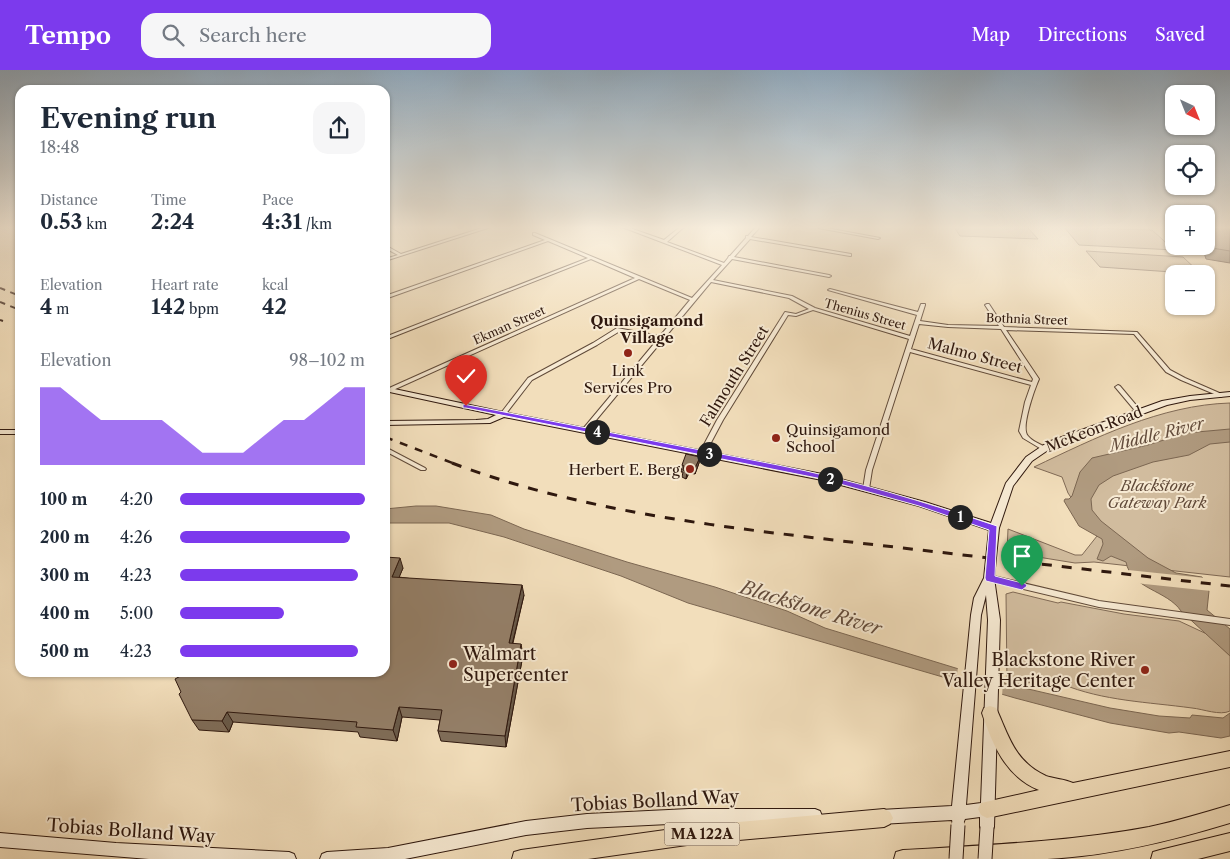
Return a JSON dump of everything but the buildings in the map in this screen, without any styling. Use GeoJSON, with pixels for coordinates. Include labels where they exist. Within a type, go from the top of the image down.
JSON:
{"type":"FeatureCollection","features":[{"type":"Feature","properties":{"kind":"highway"},"geometry":{"type":"LineString","coordinates":[[990,713],[1002,746],[1012,760],[1037,780],[1050,786],[1077,791]]}},
{"type":"Feature","properties":{"kind":"highway"},"geometry":{"type":"LineString","coordinates":[[987,809],[1230,759]]}},
{"type":"Feature","properties":{"kind":"highway"},"geometry":{"type":"LineString","coordinates":[[903,859],[1079,847],[1157,834],[1230,814]]}},
{"type":"Feature","properties":{"kind":"highway","name":"MA 122A"},"geometry":{"type":"LineString","coordinates":[[521,859],[694,835],[884,818]]}},
{"type":"Feature","properties":{"kind":"highway"},"geometry":{"type":"LineString","coordinates":[[1160,859],[1230,842]]}},
{"type":"Feature","properties":{"kind":"main road"},"geometry":{"type":"LineString","coordinates":[[390,391],[822,477],[922,504],[994,528]]}},
{"type":"Feature","properties":{"kind":"main road","name":"McKeon Road"},"geometry":{"type":"LineString","coordinates":[[985,859],[994,620],[990,578],[994,528],[1001,503],[1015,474],[1043,448],[1098,426],[1165,403],[1225,394]]}},
{"type":"Feature","properties":{"kind":"main road"},"geometry":{"type":"LineString","coordinates":[[390,423],[490,421],[504,414]]}},
{"type":"Feature","properties":{"kind":"main road"},"geometry":{"type":"LineString","coordinates":[[0,432],[15,432]]}},
{"type":"Feature","properties":{"kind":"main road","name":"McKeon Road"},"geometry":{"type":"LineString","coordinates":[[956,859],[977,606],[982,591],[990,578]]}},
{"type":"Feature","properties":{"kind":"main road","name":"Tobias Bolland Way"},"geometry":{"type":"LineString","coordinates":[[327,859],[388,855],[526,828],[613,819],[697,816],[958,819],[987,809]]}},
{"type":"Feature","properties":{"kind":"main road","name":"Tobias Bolland Way"},"geometry":{"type":"LineString","coordinates":[[0,840],[116,850],[289,859]]}},
{"type":"Feature","properties":{"kind":"street"},"geometry":{"type":"LineString","coordinates":[[390,296],[481,264]]}},
{"type":"Feature","properties":{"kind":"street"},"geometry":{"type":"LineString","coordinates":[[390,336],[576,264]]}},
{"type":"Feature","properties":{"kind":"street"},"geometry":{"type":"LineString","coordinates":[[605,264],[694,300]]}},
{"type":"Feature","properties":{"kind":"street"},"geometry":{"type":"LineString","coordinates":[[585,430],[724,264]]}},
{"type":"Feature","properties":{"kind":"street"},"geometry":{"type":"LineString","coordinates":[[766,264],[829,276]]}},
{"type":"Feature","properties":{"kind":"street","name":"Ekman Street"},"geometry":{"type":"LineString","coordinates":[[390,389],[638,278]]}},
{"type":"Feature","properties":{"kind":"street","name":"Thenius Street"},"geometry":{"type":"LineString","coordinates":[[710,281],[790,297],[813,309],[912,338]]}},
{"type":"Feature","properties":{"kind":"street"},"geometry":{"type":"LineString","coordinates":[[830,290],[919,314]]}},
{"type":"Feature","properties":{"kind":"street"},"geometry":{"type":"LineString","coordinates":[[866,489],[869,470],[923,305]]}},
{"type":"Feature","properties":{"kind":"street"},"geometry":{"type":"LineString","coordinates":[[987,305],[1001,328],[1034,373],[1035,384],[1022,425],[1022,431],[1025,436],[1043,448]]}},
{"type":"Feature","properties":{"kind":"street","name":"Falmouth Street"},"geometry":{"type":"LineString","coordinates":[[703,452],[720,420],[787,313],[796,315],[813,309]]}},
{"type":"Feature","properties":{"kind":"street","name":"Bothnia Street"},"geometry":{"type":"LineString","coordinates":[[918,322],[948,326],[1135,334],[1168,371],[1183,379],[1225,394]]}},
{"type":"Feature","properties":{"kind":"street"},"geometry":{"type":"LineString","coordinates":[[504,414],[530,378],[595,344],[618,329],[662,338]]}},
{"type":"Feature","properties":{"kind":"street","name":"Malmo Street"},"geometry":{"type":"LineString","coordinates":[[909,350],[1035,384]]}},
{"type":"Feature","properties":{"kind":"street"},"geometry":{"type":"LineString","coordinates":[[1118,387],[1139,412]]}},
{"type":"Feature","properties":{"kind":"street"},"geometry":{"type":"LineString","coordinates":[[390,452],[423,468]]}},
{"type":"Feature","properties":{"kind":"street"},"geometry":{"type":"LineString","coordinates":[[990,578],[1098,604],[1230,622]]}},
{"type":"Feature","properties":{"kind":"green space"},"geometry":{"type":"Polygon","coordinates":[[[1097,264],[1191,265],[1165,265],[1165,272],[1100,267],[1097,264]]]}},
{"type":"Feature","properties":{"kind":"green space","name":"Blackstone Gateway Park"},"geometry":{"type":"Polygon","coordinates":[[[1230,403],[1230,577],[1094,562],[1075,563],[1007,552],[1008,529],[1075,555],[1082,555],[1097,536],[1068,493],[1062,477],[1034,467],[1081,445],[1154,416],[1204,405],[1230,403]]]}},
{"type":"Feature","properties":{"kind":"green space"},"geometry":{"type":"Polygon","coordinates":[[[1013,592],[1058,603],[1179,621],[1209,635],[1230,656],[1230,711],[1216,713],[1192,708],[1126,700],[1093,694],[1062,684],[1057,687],[1035,682],[1019,684],[1007,682],[1006,594],[1013,592]]]}},
{"type":"Feature","properties":{"kind":"shaded area"},"geometry":{"type":"Polygon","coordinates":[[[1230,429],[1230,442],[1210,444],[1189,455],[1153,462],[1113,476],[1099,485],[1091,499],[1092,510],[1101,521],[1148,558],[1176,573],[1202,577],[1209,591],[1207,610],[1230,629],[1230,656],[1175,604],[1135,578],[1129,571],[1126,562],[1111,556],[1103,561],[1097,559],[1103,544],[1102,539],[1079,526],[1064,501],[1072,496],[1080,472],[1092,458],[1148,445],[1186,433],[1230,429]]]}},
{"type":"Feature","properties":{"kind":"shaded area"},"geometry":{"type":"Polygon","coordinates":[[[436,506],[491,515],[524,529],[787,611],[825,628],[1011,685],[1110,708],[1159,716],[1190,718],[1192,715],[1223,718],[1230,713],[1230,736],[1221,738],[1179,732],[1169,733],[1110,723],[1015,698],[688,603],[621,576],[504,537],[449,523],[390,523],[390,509],[436,506]]]}},
{"type":"Feature","properties":{"kind":"pier"},"geometry":{"type":"Polygon","coordinates":[[[1128,570],[1205,578],[1211,591],[1135,583],[1128,570]]]}},
{"type":"Feature","properties":{"kind":"pier"},"geometry":{"type":"Polygon","coordinates":[[[958,667],[1003,680],[1002,697],[956,683],[958,667]]]}},
{"type":"Feature","properties":{"kind":"railway"},"geometry":{"type":"LineString","coordinates":[[0,288],[15,294]]}},
{"type":"Feature","properties":{"kind":"railway"},"geometry":{"type":"LineString","coordinates":[[0,302],[15,308]]}},
{"type":"Feature","properties":{"kind":"railway"},"geometry":{"type":"LineString","coordinates":[[390,439],[455,464]]}},
{"type":"Feature","properties":{"kind":"railway"},"geometry":{"type":"LineString","coordinates":[[452,463],[501,480],[551,494],[602,506],[704,524],[1230,586]]}},
{"type":"Feature","properties":{"kind":"place","name":"Link Services Pro"},"geometry":{"type":"Point","coordinates":[628,353]}},
{"type":"Feature","properties":{"kind":"place","name":"Quinsigamond School"},"geometry":{"type":"Point","coordinates":[776,438]}},
{"type":"Feature","properties":{"kind":"place","name":"Herbert E. Berg"},"geometry":{"type":"Point","coordinates":[690,469]}},
{"type":"Feature","properties":{"kind":"place","name":"Walmart Supercenter"},"geometry":{"type":"Point","coordinates":[453,664]}},
{"type":"Feature","properties":{"kind":"place","name":"Blackstone River Valley Heritage Center"},"geometry":{"type":"Point","coordinates":[1145,670]}},
{"type":"Feature","properties":{"kind":"district","name":"Quinsigamond Village"},"geometry":{"type":"Point","coordinates":[647,328]}},
{"type":"Feature","properties":{"kind":"route"},"geometry":{"type":"LineString","coordinates":[[466,406],[778,467],[922,504],[994,528],[990,578],[1022,586]]}},
{"type":"Feature","properties":{"kind":"water label","name":"Middle River"},"geometry":{"type":"Point","coordinates":[1157,434]}},
{"type":"Feature","properties":{"kind":"water label","name":"Blackstone River"},"geometry":{"type":"Point","coordinates":[811,608]}}]}
